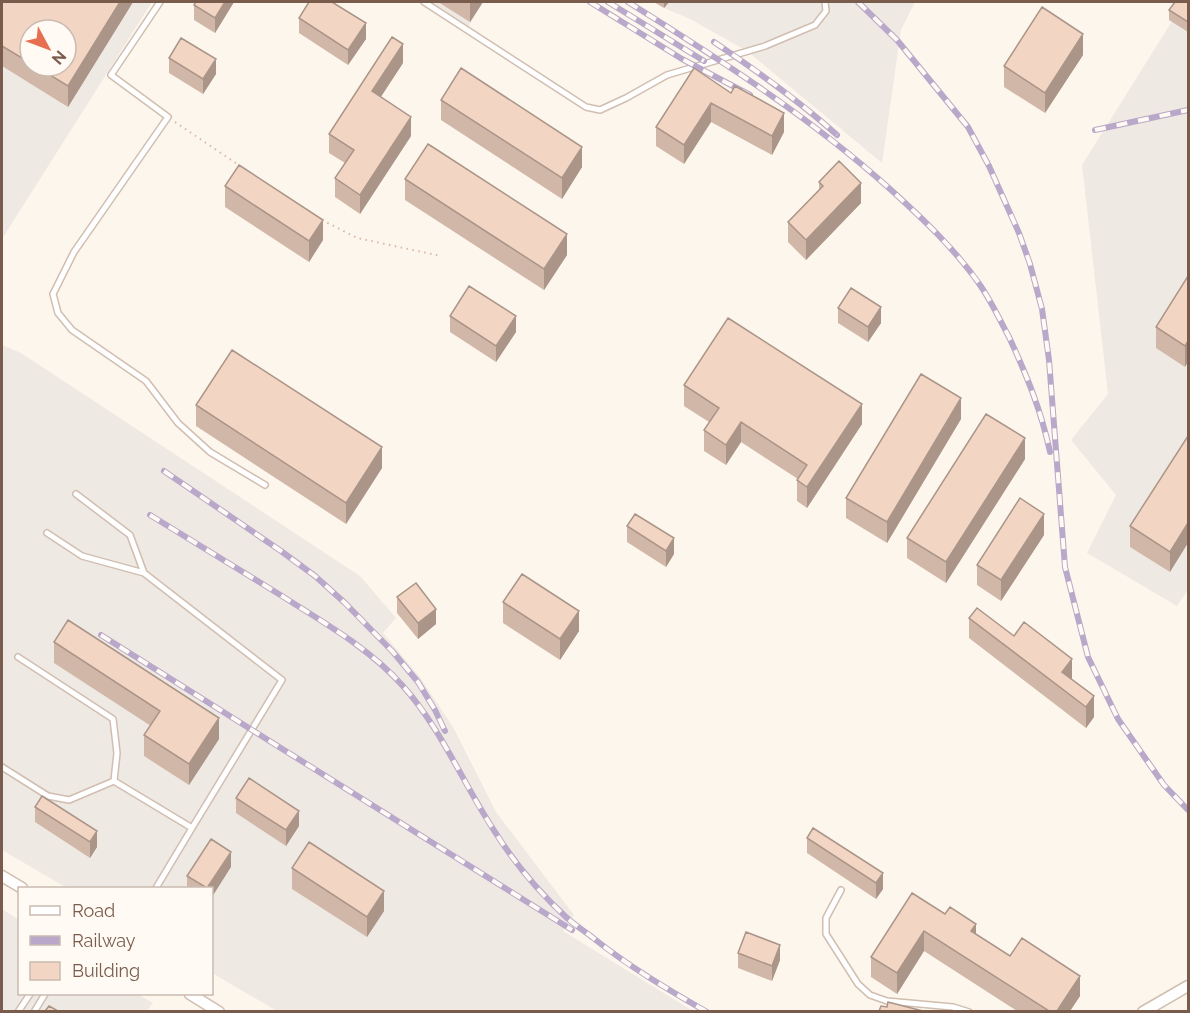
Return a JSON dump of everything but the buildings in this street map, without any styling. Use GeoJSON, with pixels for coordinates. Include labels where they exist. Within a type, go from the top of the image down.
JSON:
{"type":"FeatureCollection","features":[{"type":"Feature","properties":{"kind":"street"},"geometry":{"type":"LineString","coordinates":[[2,876],[20,887]]}},
{"type":"Feature","properties":{"kind":"street"},"geometry":{"type":"LineString","coordinates":[[1143,1011],[1188,986]]}},
{"type":"Feature","properties":{"kind":"street"},"geometry":{"type":"LineString","coordinates":[[193,995],[219,1011]]}},
{"type":"Feature","properties":{"kind":"lane"},"geometry":{"type":"LineString","coordinates":[[160,2],[111,75],[168,117],[74,252],[53,294],[58,313],[72,330],[146,381],[178,423],[210,452],[265,485]]}},
{"type":"Feature","properties":{"kind":"lane"},"geometry":{"type":"LineString","coordinates":[[424,2],[586,107],[600,110],[627,98],[667,75],[765,46],[815,25],[826,11],[825,2]]}},
{"type":"Feature","properties":{"kind":"lane"},"geometry":{"type":"LineString","coordinates":[[76,494],[130,534],[144,573]]}},
{"type":"Feature","properties":{"kind":"lane"},"geometry":{"type":"LineString","coordinates":[[47,533],[82,556],[144,573],[282,680],[157,887]]}},
{"type":"Feature","properties":{"kind":"lane"},"geometry":{"type":"LineString","coordinates":[[18,657],[113,719],[117,753],[114,781]]}},
{"type":"Feature","properties":{"kind":"lane"},"geometry":{"type":"LineString","coordinates":[[2,767],[48,796],[69,800],[114,781]]}},
{"type":"Feature","properties":{"kind":"lane"},"geometry":{"type":"LineString","coordinates":[[114,781],[192,828]]}},
{"type":"Feature","properties":{"kind":"lane"},"geometry":{"type":"LineString","coordinates":[[841,890],[826,918],[826,934],[858,984],[870,995],[887,1001],[969,1011]]}},
{"type":"Feature","properties":{"kind":"lane"},"geometry":{"type":"LineString","coordinates":[[18,1011],[29,995]]}},
{"type":"Feature","properties":{"kind":"lane"},"geometry":{"type":"LineString","coordinates":[[34,1011],[44,995]]}},
{"type":"Feature","properties":{"kind":"path"},"geometry":{"type":"LineString","coordinates":[[168,117],[244,169]]}},
{"type":"Feature","properties":{"kind":"path"},"geometry":{"type":"LineString","coordinates":[[321,220],[357,238],[441,256]]}},
{"type":"Feature","properties":{"kind":"shaded area"},"geometry":{"type":"Polygon","coordinates":[[[2,2],[152,2],[2,239],[2,2]]]}},
{"type":"Feature","properties":{"kind":"shaded area"},"geometry":{"type":"Polygon","coordinates":[[[424,2],[483,2],[467,29],[424,2]]]}},
{"type":"Feature","properties":{"kind":"shaded area"},"geometry":{"type":"Polygon","coordinates":[[[654,2],[915,2],[901,30],[882,163],[747,51],[654,2]]]}},
{"type":"Feature","properties":{"kind":"shaded area"},"geometry":{"type":"Polygon","coordinates":[[[1184,2],[1188,2],[1188,590],[1177,606],[1087,553],[1116,495],[1071,440],[1108,394],[1082,165],[1184,2]]]}},
{"type":"Feature","properties":{"kind":"shaded area"},"geometry":{"type":"Polygon","coordinates":[[[2,345],[21,353],[360,576],[396,618],[383,633],[419,676],[453,727],[496,812],[574,915],[563,931],[693,1011],[277,1011],[213,974],[213,887],[65,887],[2,850],[2,345]]]}},
{"type":"Feature","properties":{"kind":"shaded area"},"geometry":{"type":"Polygon","coordinates":[[[2,909],[18,919],[18,995],[139,995],[153,1003],[147,1011],[2,1011],[2,909]]]}},
{"type":"Feature","properties":{"kind":"railway"},"geometry":{"type":"LineString","coordinates":[[590,2],[682,59],[750,95]]}},
{"type":"Feature","properties":{"kind":"railway"},"geometry":{"type":"LineString","coordinates":[[608,2],[704,61]]}},
{"type":"Feature","properties":{"kind":"railway"},"geometry":{"type":"LineString","coordinates":[[628,2],[730,67],[828,137],[890,189],[949,247],[980,285],[1009,337],[1033,393],[1050,452]]}},
{"type":"Feature","properties":{"kind":"railway"},"geometry":{"type":"LineString","coordinates":[[858,2],[897,40],[968,127],[989,166],[1019,233],[1042,309],[1049,360],[1065,567],[1088,657],[1118,719],[1164,785],[1188,810]]}},
{"type":"Feature","properties":{"kind":"railway"},"geometry":{"type":"LineString","coordinates":[[714,42],[777,86],[837,135]]}},
{"type":"Feature","properties":{"kind":"railway"},"geometry":{"type":"LineString","coordinates":[[1095,130],[1188,110]]}},
{"type":"Feature","properties":{"kind":"railway"},"geometry":{"type":"LineString","coordinates":[[164,471],[281,551],[315,576],[345,603],[393,652],[418,682],[445,731]]}},
{"type":"Feature","properties":{"kind":"railway"},"geometry":{"type":"LineString","coordinates":[[150,515],[330,626],[375,659],[402,685],[429,720],[504,846],[547,899],[570,921],[620,958],[707,1012]]}},
{"type":"Feature","properties":{"kind":"railway"},"geometry":{"type":"LineString","coordinates":[[101,635],[572,930]]}}]}
